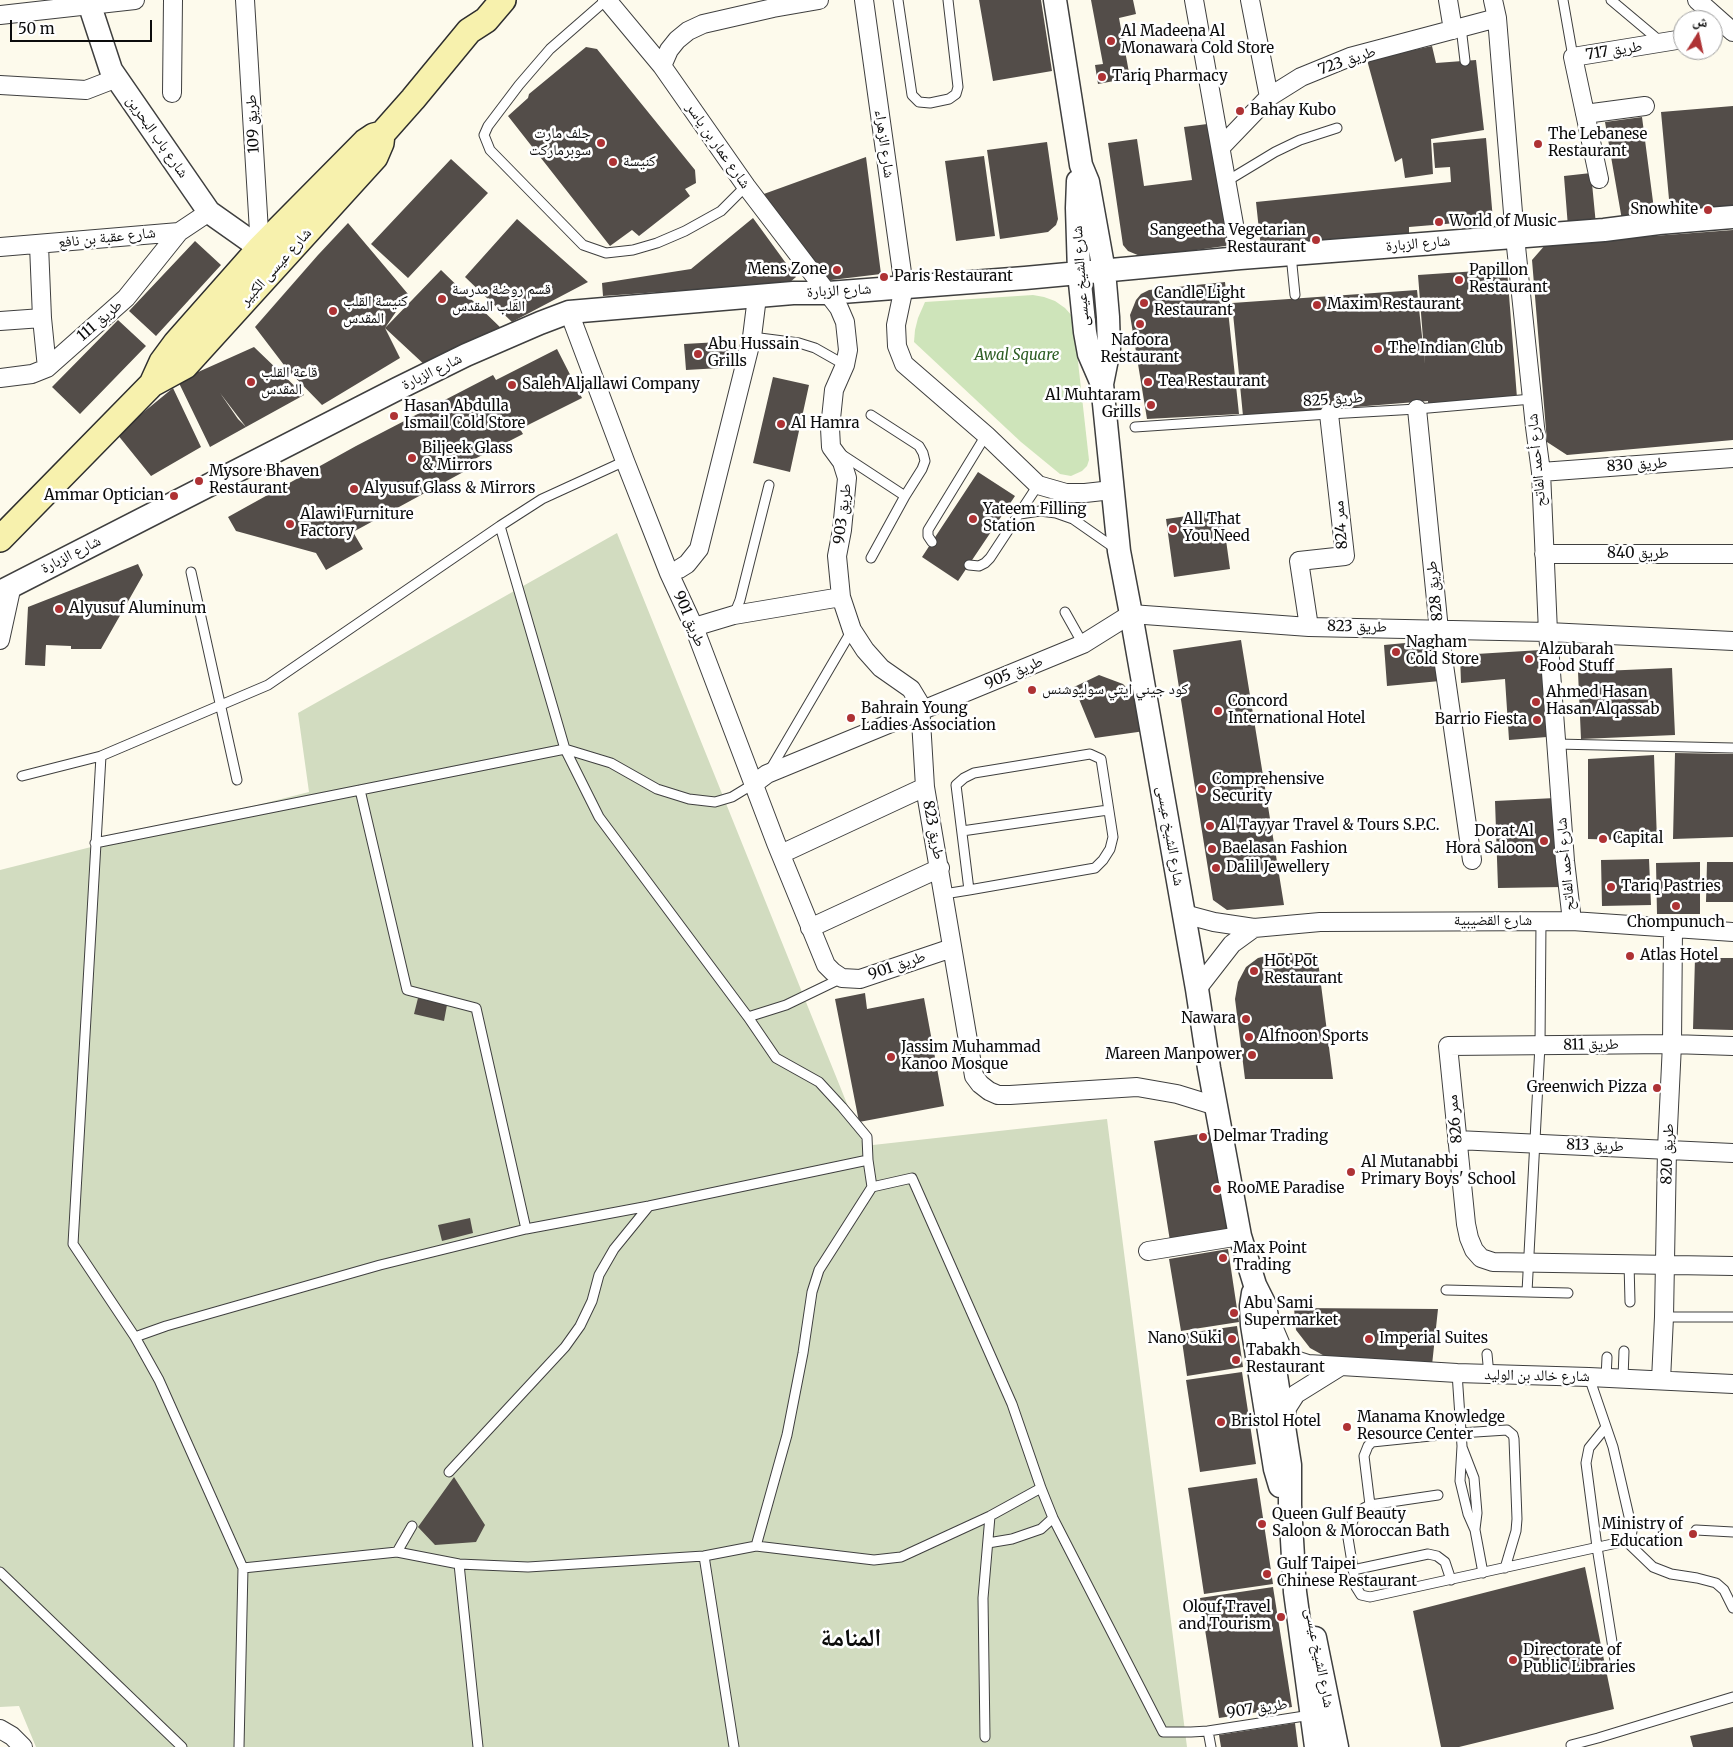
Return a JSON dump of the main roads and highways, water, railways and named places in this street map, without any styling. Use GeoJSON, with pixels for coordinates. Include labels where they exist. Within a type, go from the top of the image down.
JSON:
{"type":"FeatureCollection","features":[{"type":"Feature","properties":{"kind":"main road","name":"شارع عيسى الكبير"},"geometry":{"type":"LineString","coordinates":[[469,31],[482,0]]}},
{"type":"Feature","properties":{"kind":"main road","name":"شارع عيسى الكبير"},"geometry":{"type":"LineString","coordinates":[[0,539],[152,384],[162,362],[176,343],[269,256],[365,142],[374,136],[382,134],[469,31],[486,20],[503,0]]}},
{"type":"Feature","properties":{"kind":"place","name":"Al Madeena Al Monawara Cold Store"},"geometry":{"type":"Point","coordinates":[1111,41]}},
{"type":"Feature","properties":{"kind":"place","name":"Tariq Pharmacy"},"geometry":{"type":"Point","coordinates":[1102,77]}},
{"type":"Feature","properties":{"kind":"place","name":"Bahay Kubo"},"geometry":{"type":"Point","coordinates":[1240,111]}},
{"type":"Feature","properties":{"kind":"place","name":"جلف مارت سوبرماركت"},"geometry":{"type":"Point","coordinates":[601,143]}},
{"type":"Feature","properties":{"kind":"place","name":"The Lebanese Restaurant"},"geometry":{"type":"Point","coordinates":[1538,144]}},
{"type":"Feature","properties":{"kind":"place","name":"كنيسة"},"geometry":{"type":"Point","coordinates":[613,162]}},
{"type":"Feature","properties":{"kind":"place","name":"Snowhite"},"geometry":{"type":"Point","coordinates":[1708,210]}},
{"type":"Feature","properties":{"kind":"place","name":"World of Music"},"geometry":{"type":"Point","coordinates":[1439,222]}},
{"type":"Feature","properties":{"kind":"place","name":"Sangeetha Vegetarian Restaurant"},"geometry":{"type":"Point","coordinates":[1316,240]}},
{"type":"Feature","properties":{"kind":"place","name":"Mens Zone"},"geometry":{"type":"Point","coordinates":[837,270]}},
{"type":"Feature","properties":{"kind":"place","name":"Paris Restaurant"},"geometry":{"type":"Point","coordinates":[884,277]}},
{"type":"Feature","properties":{"kind":"place","name":"Papillon Restaurant"},"geometry":{"type":"Point","coordinates":[1459,280]}},
{"type":"Feature","properties":{"kind":"place","name":"قسم روضة مدرسة القلب المقدس"},"geometry":{"type":"Point","coordinates":[442,299]}},
{"type":"Feature","properties":{"kind":"place","name":"Candle Light Restaurant"},"geometry":{"type":"Point","coordinates":[1144,303]}},
{"type":"Feature","properties":{"kind":"place","name":"Maxim Restaurant"},"geometry":{"type":"Point","coordinates":[1317,305]}},
{"type":"Feature","properties":{"kind":"place","name":"كنيسة القلب المقدس"},"geometry":{"type":"Point","coordinates":[333,311]}},
{"type":"Feature","properties":{"kind":"place","name":"Nafoora Restaurant"},"geometry":{"type":"Point","coordinates":[1140,324]}},
{"type":"Feature","properties":{"kind":"place","name":"The Indian Club"},"geometry":{"type":"Point","coordinates":[1378,349]}},
{"type":"Feature","properties":{"kind":"place","name":"Abu Hussain Grills"},"geometry":{"type":"Point","coordinates":[698,354]}},
{"type":"Feature","properties":{"kind":"place","name":"قاعة القلب المقدس"},"geometry":{"type":"Point","coordinates":[251,382]}},
{"type":"Feature","properties":{"kind":"place","name":"Tea Restaurant"},"geometry":{"type":"Point","coordinates":[1148,382]}},
{"type":"Feature","properties":{"kind":"place","name":"Saleh Aljallawi Company"},"geometry":{"type":"Point","coordinates":[512,385]}},
{"type":"Feature","properties":{"kind":"place","name":"Al Muhtaram Grills"},"geometry":{"type":"Point","coordinates":[1151,405]}},
{"type":"Feature","properties":{"kind":"place","name":"Hasan Abdulla Ismail Cold Store"},"geometry":{"type":"Point","coordinates":[394,416]}},
{"type":"Feature","properties":{"kind":"place","name":"Al Hamra"},"geometry":{"type":"Point","coordinates":[781,424]}},
{"type":"Feature","properties":{"kind":"place","name":"Biljeek Glass & Mirrors"},"geometry":{"type":"Point","coordinates":[412,458]}},
{"type":"Feature","properties":{"kind":"place","name":"Mysore Bhaven Restaurant"},"geometry":{"type":"Point","coordinates":[199,481]}},
{"type":"Feature","properties":{"kind":"place","name":"Alyusuf Glass & Mirrors"},"geometry":{"type":"Point","coordinates":[354,489]}},
{"type":"Feature","properties":{"kind":"place","name":"Ammar Optician"},"geometry":{"type":"Point","coordinates":[174,496]}},
{"type":"Feature","properties":{"kind":"place","name":"Yateem Filling Station"},"geometry":{"type":"Point","coordinates":[973,519]}},
{"type":"Feature","properties":{"kind":"place","name":"Alawi Furniture Factory"},"geometry":{"type":"Point","coordinates":[290,524]}},
{"type":"Feature","properties":{"kind":"place","name":"All That You Need"},"geometry":{"type":"Point","coordinates":[1173,529]}},
{"type":"Feature","properties":{"kind":"place","name":"Alyusuf Aluminum"},"geometry":{"type":"Point","coordinates":[59,609]}},
{"type":"Feature","properties":{"kind":"place","name":"Nagham Cold Store"},"geometry":{"type":"Point","coordinates":[1396,652]}},
{"type":"Feature","properties":{"kind":"place","name":"Alzubarah Food Stuff"},"geometry":{"type":"Point","coordinates":[1529,659]}},
{"type":"Feature","properties":{"kind":"place","name":"كود جيني ايتي سوليوشنس"},"geometry":{"type":"Point","coordinates":[1032,690]}},
{"type":"Feature","properties":{"kind":"place","name":"Ahmed Hasan Hasan Alqassab"},"geometry":{"type":"Point","coordinates":[1536,702]}},
{"type":"Feature","properties":{"kind":"place","name":"Concord International Hotel"},"geometry":{"type":"Point","coordinates":[1218,711]}},
{"type":"Feature","properties":{"kind":"place","name":"Bahrain Young Ladies Association"},"geometry":{"type":"Point","coordinates":[851,718]}},
{"type":"Feature","properties":{"kind":"place","name":"Barrio Fiesta"},"geometry":{"type":"Point","coordinates":[1537,720]}},
{"type":"Feature","properties":{"kind":"place","name":"Comprehensive Security"},"geometry":{"type":"Point","coordinates":[1202,789]}},
{"type":"Feature","properties":{"kind":"place","name":"Al Tayyar Travel & Tours S.P.C."},"geometry":{"type":"Point","coordinates":[1210,826]}},
{"type":"Feature","properties":{"kind":"place","name":"Capital"},"geometry":{"type":"Point","coordinates":[1603,839]}},
{"type":"Feature","properties":{"kind":"place","name":"Dorat Al Hora Saloon"},"geometry":{"type":"Point","coordinates":[1544,841]}},
{"type":"Feature","properties":{"kind":"place","name":"Baelasan Fashion"},"geometry":{"type":"Point","coordinates":[1212,849]}},
{"type":"Feature","properties":{"kind":"place","name":"Dalil Jewellery"},"geometry":{"type":"Point","coordinates":[1216,868]}},
{"type":"Feature","properties":{"kind":"place","name":"Tariq Pastries"},"geometry":{"type":"Point","coordinates":[1611,887]}},
{"type":"Feature","properties":{"kind":"place","name":"Chompunuch"},"geometry":{"type":"Point","coordinates":[1676,906]}},
{"type":"Feature","properties":{"kind":"place","name":"Atlas Hotel"},"geometry":{"type":"Point","coordinates":[1630,956]}},
{"type":"Feature","properties":{"kind":"place","name":"Hot Pot Restaurant"},"geometry":{"type":"Point","coordinates":[1254,971]}},
{"type":"Feature","properties":{"kind":"place","name":"Nawara"},"geometry":{"type":"Point","coordinates":[1246,1019]}},
{"type":"Feature","properties":{"kind":"place","name":"Alfnoon Sports"},"geometry":{"type":"Point","coordinates":[1249,1037]}},
{"type":"Feature","properties":{"kind":"place","name":"Mareen Manpower"},"geometry":{"type":"Point","coordinates":[1252,1055]}},
{"type":"Feature","properties":{"kind":"place","name":"Jassim Muhammad Kanoo Mosque"},"geometry":{"type":"Point","coordinates":[891,1057]}},
{"type":"Feature","properties":{"kind":"place","name":"Greenwich Pizza"},"geometry":{"type":"Point","coordinates":[1657,1088]}},
{"type":"Feature","properties":{"kind":"place","name":"Delmar Trading"},"geometry":{"type":"Point","coordinates":[1203,1137]}},
{"type":"Feature","properties":{"kind":"place","name":"Al Mutanabbi Primary Boys' School"},"geometry":{"type":"Point","coordinates":[1351,1172]}},
{"type":"Feature","properties":{"kind":"place","name":"RooME Paradise"},"geometry":{"type":"Point","coordinates":[1217,1189]}},
{"type":"Feature","properties":{"kind":"place","name":"Max Point Trading"},"geometry":{"type":"Point","coordinates":[1223,1258]}},
{"type":"Feature","properties":{"kind":"place","name":"Abu Sami Supermarket"},"geometry":{"type":"Point","coordinates":[1234,1313]}},
{"type":"Feature","properties":{"kind":"place","name":"Nano Suki"},"geometry":{"type":"Point","coordinates":[1232,1339]}},
{"type":"Feature","properties":{"kind":"place","name":"Imperial Suites"},"geometry":{"type":"Point","coordinates":[1369,1339]}},
{"type":"Feature","properties":{"kind":"place","name":"Tabakh Restaurant"},"geometry":{"type":"Point","coordinates":[1236,1360]}},
{"type":"Feature","properties":{"kind":"place","name":"Bristol Hotel"},"geometry":{"type":"Point","coordinates":[1221,1422]}},
{"type":"Feature","properties":{"kind":"place","name":"Manama Knowledge Resource Center"},"geometry":{"type":"Point","coordinates":[1347,1427]}},
{"type":"Feature","properties":{"kind":"place","name":"Queen Gulf Beauty Saloon & Moroccan Bath"},"geometry":{"type":"Point","coordinates":[1262,1524]}},
{"type":"Feature","properties":{"kind":"place","name":"Ministry of Education"},"geometry":{"type":"Point","coordinates":[1693,1534]}},
{"type":"Feature","properties":{"kind":"place","name":"Gulf Taipei Chinese Restaurant"},"geometry":{"type":"Point","coordinates":[1267,1574]}},
{"type":"Feature","properties":{"kind":"place","name":"Olouf Travel and Tourism"},"geometry":{"type":"Point","coordinates":[1281,1617]}},
{"type":"Feature","properties":{"kind":"place","name":"Directorate of Public Libraries"},"geometry":{"type":"Point","coordinates":[1513,1660]}},
{"type":"Feature","properties":{"kind":"district","name":"المنامة"},"geometry":{"type":"Point","coordinates":[851,1639]}},
{"type":"Feature","properties":{"kind":"park label","name":"Awal Square"},"geometry":{"type":"Point","coordinates":[1017,356]}}]}
